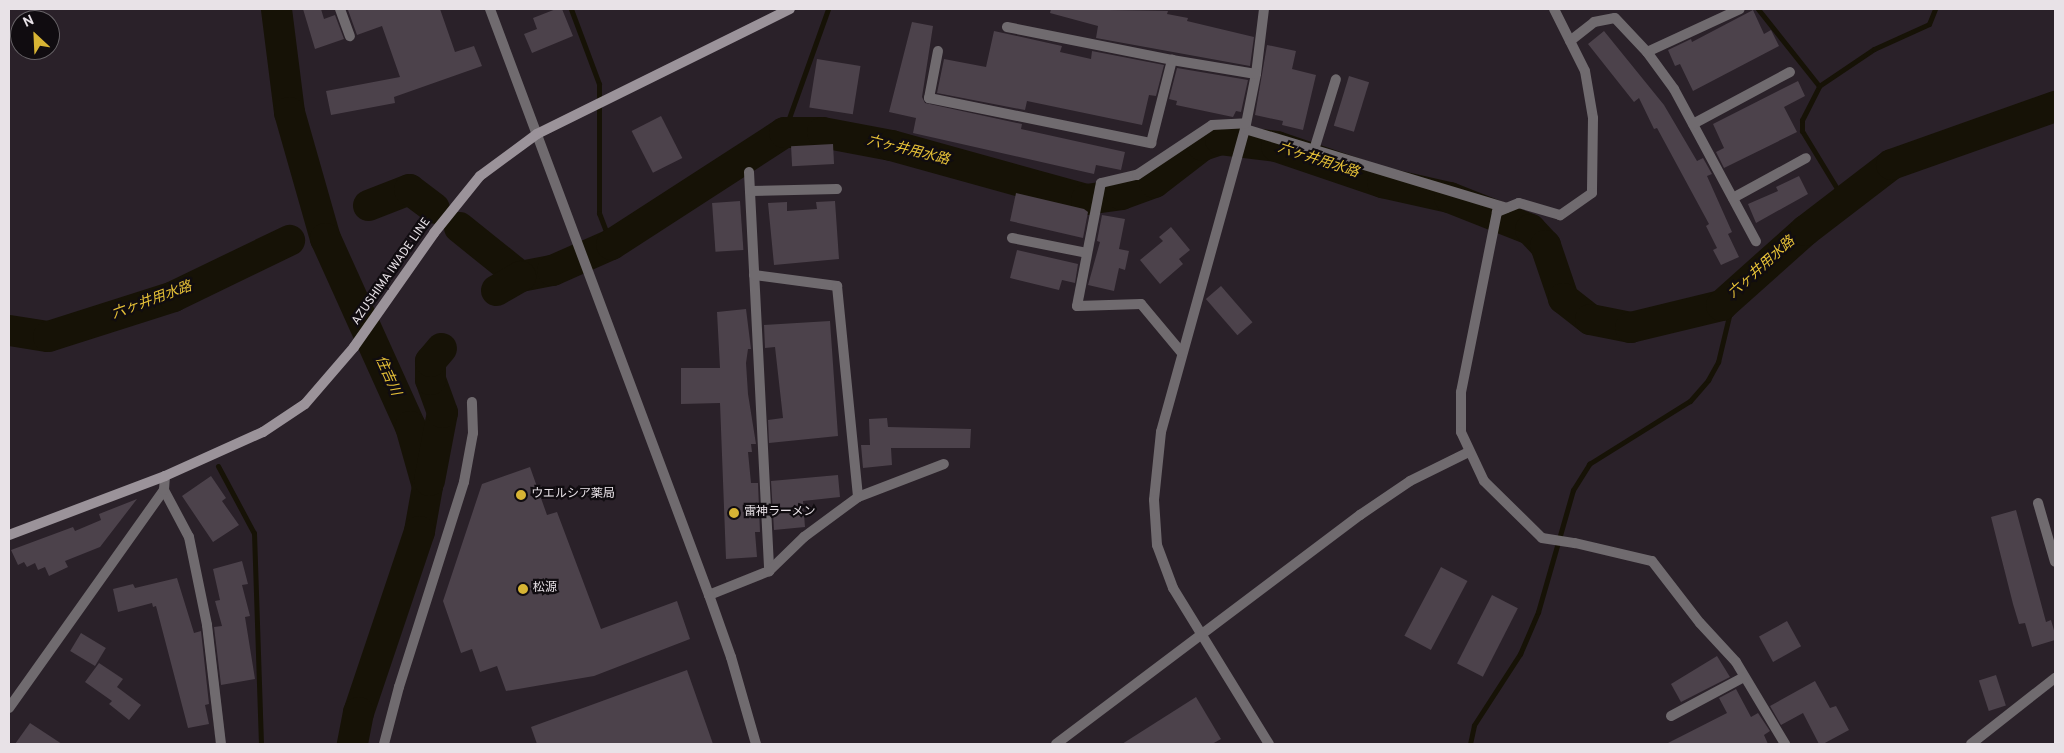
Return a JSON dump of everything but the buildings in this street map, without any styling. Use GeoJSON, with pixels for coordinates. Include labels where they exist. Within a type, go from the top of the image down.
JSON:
{"type":"FeatureCollection","features":[{"type":"Feature","properties":{"kind":"main road","name":"AZUSHIMA IWADE LINE"},"geometry":{"type":"LineString","coordinates":[[9,535],[165,476],[263,432],[305,404],[354,347],[383,309],[434,233],[480,176],[537,134],[790,9]]}},
{"type":"Feature","properties":{"kind":"street"},"geometry":{"type":"LineString","coordinates":[[340,9],[350,36]]}},
{"type":"Feature","properties":{"kind":"street"},"geometry":{"type":"LineString","coordinates":[[490,9],[586,262],[709,596],[731,657],[756,744]]}},
{"type":"Feature","properties":{"kind":"street"},"geometry":{"type":"LineString","coordinates":[[1264,9],[1256,74],[1245,129],[1161,432],[1154,500],[1157,545],[1173,588],[1269,744]]}},
{"type":"Feature","properties":{"kind":"street"},"geometry":{"type":"LineString","coordinates":[[1554,9],[1585,71],[1593,118],[1592,193],[1560,215],[1519,204],[1498,212],[1494,221],[1461,392],[1461,432],[1484,481],[1542,538],[1575,542],[1652,561],[1700,623],[1736,662],[1785,744]]}},
{"type":"Feature","properties":{"kind":"street"},"geometry":{"type":"LineString","coordinates":[[1648,52],[1740,9]]}},
{"type":"Feature","properties":{"kind":"street"},"geometry":{"type":"LineString","coordinates":[[1570,41],[1594,22],[1615,18],[1648,52],[1674,89],[1756,241]]}},
{"type":"Feature","properties":{"kind":"street"},"geometry":{"type":"LineString","coordinates":[[1007,27],[1172,60],[1256,74]]}},
{"type":"Feature","properties":{"kind":"street"},"geometry":{"type":"LineString","coordinates":[[938,51],[929,98],[1151,143],[1172,60]]}},
{"type":"Feature","properties":{"kind":"street"},"geometry":{"type":"LineString","coordinates":[[1693,124],[1790,72]]}},
{"type":"Feature","properties":{"kind":"street"},"geometry":{"type":"LineString","coordinates":[[1314,150],[1336,79]]}},
{"type":"Feature","properties":{"kind":"street"},"geometry":{"type":"LineString","coordinates":[[1182,353],[1141,304],[1076,306],[1102,183],[1137,175],[1212,125],[1245,129],[1506,208]]}},
{"type":"Feature","properties":{"kind":"street"},"geometry":{"type":"LineString","coordinates":[[1733,198],[1806,158]]}},
{"type":"Feature","properties":{"kind":"street"},"geometry":{"type":"LineString","coordinates":[[749,172],[769,571]]}},
{"type":"Feature","properties":{"kind":"street"},"geometry":{"type":"LineString","coordinates":[[750,191],[837,189]]}},
{"type":"Feature","properties":{"kind":"street"},"geometry":{"type":"LineString","coordinates":[[1012,238],[1088,253]]}},
{"type":"Feature","properties":{"kind":"street"},"geometry":{"type":"LineString","coordinates":[[754,275],[837,286],[858,497]]}},
{"type":"Feature","properties":{"kind":"street"},"geometry":{"type":"LineString","coordinates":[[384,744],[398,687],[464,482],[473,433],[472,402]]}},
{"type":"Feature","properties":{"kind":"street"},"geometry":{"type":"LineString","coordinates":[[1056,744],[1200,634],[1410,481],[1469,452]]}},
{"type":"Feature","properties":{"kind":"street"},"geometry":{"type":"LineString","coordinates":[[709,596],[769,571],[804,536],[858,497],[944,464]]}},
{"type":"Feature","properties":{"kind":"street"},"geometry":{"type":"LineString","coordinates":[[9,708],[164,490],[165,476]]}},
{"type":"Feature","properties":{"kind":"street"},"geometry":{"type":"LineString","coordinates":[[164,490],[189,538],[207,624],[221,744]]}},
{"type":"Feature","properties":{"kind":"street"},"geometry":{"type":"LineString","coordinates":[[2038,503],[2055,562]]}},
{"type":"Feature","properties":{"kind":"street"},"geometry":{"type":"LineString","coordinates":[[1671,716],[1744,677]]}},
{"type":"Feature","properties":{"kind":"street"},"geometry":{"type":"LineString","coordinates":[[1971,744],[2055,678]]}},
{"type":"Feature","properties":{"kind":"waterway","name":"住吉川"},"geometry":{"type":"LineString","coordinates":[[276,9],[289,112],[325,238],[410,426],[427,486],[419,531],[358,712],[352,744]]}},
{"type":"Feature","properties":{"kind":"waterway"},"geometry":{"type":"LineString","coordinates":[[571,9],[599,84],[599,213],[611,244]]}},
{"type":"Feature","properties":{"kind":"waterway"},"geometry":{"type":"LineString","coordinates":[[784,132],[828,9]]}},
{"type":"Feature","properties":{"kind":"waterway"},"geometry":{"type":"LineString","coordinates":[[1758,9],[1819,86]]}},
{"type":"Feature","properties":{"kind":"waterway"},"geometry":{"type":"LineString","coordinates":[[1844,200],[1802,131],[1802,120],[1819,86],[1874,49],[1929,24],[1935,9]]}},
{"type":"Feature","properties":{"kind":"waterway","name":"六ヶ井用水路"},"geometry":{"type":"LineString","coordinates":[[459,227],[520,276],[552,270],[611,244],[784,132],[822,132],[891,145],[1086,199],[1121,194],[1154,182],[1202,145],[1220,139],[1276,146],[1382,182],[1449,197],[1530,229],[1545,245],[1563,298],[1590,319],[1630,327],[1721,305],[1805,230],[1891,164],[2055,106]]}},
{"type":"Feature","properties":{"kind":"waterway","name":"六ヶ井用水路"},"geometry":{"type":"LineString","coordinates":[[368,205],[409,189],[434,208]]}},
{"type":"Feature","properties":{"kind":"waterway","name":"六ヶ井用水路"},"geometry":{"type":"LineString","coordinates":[[9,330],[48,336],[173,296],[289,240]]}},
{"type":"Feature","properties":{"kind":"waterway","name":"六ヶ井用水路"},"geometry":{"type":"LineString","coordinates":[[496,290],[520,276]]}},
{"type":"Feature","properties":{"kind":"waterway"},"geometry":{"type":"LineString","coordinates":[[1470,744],[1474,725],[1520,654],[1538,612],[1573,490],[1589,464],[1690,401],[1708,380],[1718,362],[1730,312],[1721,305]]}},
{"type":"Feature","properties":{"kind":"waterway","name":"六ヶ井用水路"},"geometry":{"type":"LineString","coordinates":[[429,480],[442,412],[430,379],[430,361],[441,348]]}},
{"type":"Feature","properties":{"kind":"waterway"},"geometry":{"type":"LineString","coordinates":[[218,466],[254,533],[261,744]]}},
{"type":"Feature","properties":{"kind":"place","name":"ウエルシア薬局"},"geometry":{"type":"Point","coordinates":[521,495]}},
{"type":"Feature","properties":{"kind":"place","name":"雷神ラーメン"},"geometry":{"type":"Point","coordinates":[734,513]}},
{"type":"Feature","properties":{"kind":"place","name":"松源"},"geometry":{"type":"Point","coordinates":[523,589]}}]}
